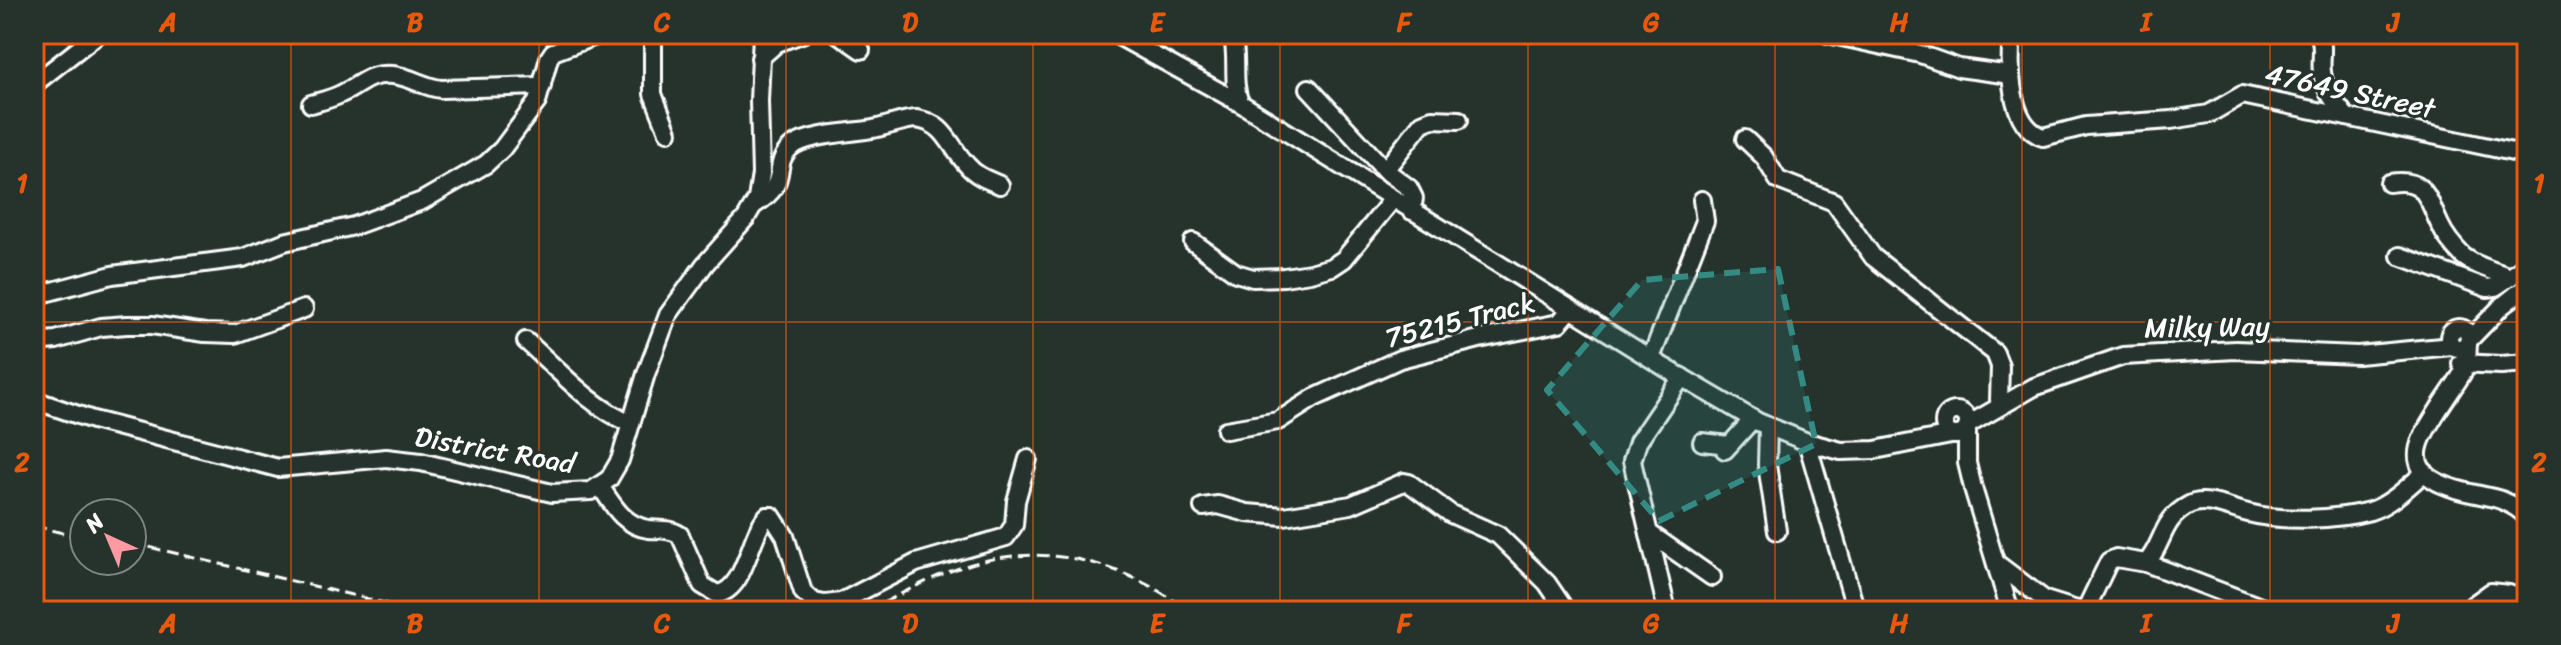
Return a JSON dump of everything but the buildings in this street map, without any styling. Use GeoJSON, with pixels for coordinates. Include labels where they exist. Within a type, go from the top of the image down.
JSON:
{"type":"FeatureCollection","features":[{"type":"Feature","properties":{"kind":"street"},"geometry":{"type":"LineString","coordinates":[[34,84],[98,34]]}},
{"type":"Feature","properties":{"kind":"street"},"geometry":{"type":"LineString","coordinates":[[34,296],[112,275],[243,258],[284,242],[354,226],[422,201],[486,164],[502,149],[537,102],[553,52],[601,34]]}},
{"type":"Feature","properties":{"kind":"street"},"geometry":{"type":"LineString","coordinates":[[653,34],[653,94],[668,132]]}},
{"type":"Feature","properties":{"kind":"street","name":"District Road"},"geometry":{"type":"LineString","coordinates":[[34,400],[53,409],[278,468],[386,458],[421,462],[552,493],[583,493],[600,486],[616,470],[668,315],[754,205],[761,174],[762,34]]}},
{"type":"Feature","properties":{"kind":"street"},"geometry":{"type":"LineString","coordinates":[[760,58],[777,43],[802,34]]}},
{"type":"Feature","properties":{"kind":"street"},"geometry":{"type":"LineString","coordinates":[[838,34],[861,50]]}},
{"type":"Feature","properties":{"kind":"street","name":"Milky Way"},"geometry":{"type":"LineString","coordinates":[[1115,34],[1240,103],[1682,377],[1761,422],[1807,442],[1841,451],[1875,450],[1960,430],[2021,394],[2061,375],[2123,356],[2183,351],[2358,355],[2460,348],[2527,286]]}},
{"type":"Feature","properties":{"kind":"street"},"geometry":{"type":"LineString","coordinates":[[1232,34],[1236,56],[1234,89],[1240,103]]}},
{"type":"Feature","properties":{"kind":"street"},"geometry":{"type":"LineString","coordinates":[[1828,34],[1920,54],[1959,68],[2011,75]]}},
{"type":"Feature","properties":{"kind":"street","name":"47649 Street"},"geometry":{"type":"LineString","coordinates":[[2012,34],[2011,75],[2022,119],[2043,137],[2086,126],[2200,116],[2242,95],[2527,155]]}},
{"type":"Feature","properties":{"kind":"street"},"geometry":{"type":"LineString","coordinates":[[2319,34],[2323,46],[2321,71],[2325,85],[2347,117]]}},
{"type":"Feature","properties":{"kind":"street"},"geometry":{"type":"LineString","coordinates":[[311,104],[342,94],[366,78],[378,75],[407,78],[427,87],[441,89],[542,86]]}},
{"type":"Feature","properties":{"kind":"street"},"geometry":{"type":"LineString","coordinates":[[1309,88],[1385,170],[1413,193],[1412,211]]}},
{"type":"Feature","properties":{"kind":"street"},"geometry":{"type":"LineString","coordinates":[[754,205],[772,193],[791,147],[821,137],[911,119],[927,120],[941,128],[967,167],[1000,185]]}},
{"type":"Feature","properties":{"kind":"street"},"geometry":{"type":"LineString","coordinates":[[1385,170],[1422,123],[1432,119],[1459,120]]}},
{"type":"Feature","properties":{"kind":"street"},"geometry":{"type":"LineString","coordinates":[[1745,139],[1764,157],[1778,180],[1834,202],[1873,257],[1995,353],[2000,366],[1999,400]]}},
{"type":"Feature","properties":{"kind":"street"},"geometry":{"type":"LineString","coordinates":[[2389,183],[2403,181],[2420,188],[2432,200],[2442,229],[2464,256],[2510,277]]}},
{"type":"Feature","properties":{"kind":"street"},"geometry":{"type":"LineString","coordinates":[[1193,242],[1236,273],[1253,278],[1310,273],[1332,267],[1344,259],[1393,199]]}},
{"type":"Feature","properties":{"kind":"street"},"geometry":{"type":"LineString","coordinates":[[1651,358],[1705,221],[1702,200]]}},
{"type":"Feature","properties":{"kind":"street"},"geometry":{"type":"LineString","coordinates":[[2400,256],[2487,288],[2495,287],[2527,265]]}},
{"type":"Feature","properties":{"kind":"street"},"geometry":{"type":"LineString","coordinates":[[34,342],[64,338],[101,327],[127,325],[235,334],[304,309]]}},
{"type":"Feature","properties":{"kind":"street","name":"75215 Track"},"geometry":{"type":"LineString","coordinates":[[1226,430],[1278,421],[1314,398],[1400,359],[1559,323],[1571,309]]}},
{"type":"Feature","properties":{"kind":"street"},"geometry":{"type":"LineString","coordinates":[[526,341],[601,410],[631,424]]}},
{"type":"Feature","properties":{"kind":"street"},"geometry":{"type":"LineString","coordinates":[[2527,363],[2501,365],[2460,348],[2419,451],[2425,472],[2439,484],[2502,500],[2527,517]]}},
{"type":"Feature","properties":{"kind":"street"},"geometry":{"type":"LineString","coordinates":[[1667,611],[1632,461],[1633,452],[1682,377]]}},
{"type":"Feature","properties":{"kind":"street","name":"Milky Way"},"geometry":{"type":"LineString","coordinates":[[1904,443],[1951,413],[2021,394]]}},
{"type":"Feature","properties":{"kind":"street"},"geometry":{"type":"LineString","coordinates":[[1951,413],[1944,424],[1960,430],[2010,611]]}},
{"type":"Feature","properties":{"kind":"street"},"geometry":{"type":"LineString","coordinates":[[1702,442],[1727,447],[1761,422],[1777,531]]}},
{"type":"Feature","properties":{"kind":"street"},"geometry":{"type":"LineString","coordinates":[[1807,442],[1856,611]]}},
{"type":"Feature","properties":{"kind":"street"},"geometry":{"type":"LineString","coordinates":[[600,486],[625,520],[647,529],[668,530],[680,535],[702,585],[717,594],[729,590],[737,579],[757,528],[770,515],[776,518],[803,592],[809,599],[825,604],[841,602],[916,563],[1006,537],[1014,525],[1016,501],[1028,459]]}},
{"type":"Feature","properties":{"kind":"street"},"geometry":{"type":"LineString","coordinates":[[2146,563],[2170,520],[2191,503],[2209,503],[2267,517],[2299,519],[2372,511],[2425,472]]}},
{"type":"Feature","properties":{"kind":"street"},"geometry":{"type":"LineString","coordinates":[[1203,507],[1218,505],[1247,513],[1284,516],[1351,505],[1404,482],[1416,485],[1451,514],[1490,530],[1547,583],[1566,611]]}},
{"type":"Feature","properties":{"kind":"street"},"geometry":{"type":"LineString","coordinates":[[1649,533],[1712,577]]}},
{"type":"Feature","properties":{"kind":"street"},"geometry":{"type":"LineString","coordinates":[[1995,562],[2045,600],[2083,611],[2109,561],[2116,558],[2146,563],[2271,611]]}},
{"type":"Feature","properties":{"kind":"street"},"geometry":{"type":"LineString","coordinates":[[2471,608],[2491,592],[2509,594],[2527,601]]}},
{"type":"Feature","properties":{"kind":"highlighted area"},"geometry":{"type":"Polygon","coordinates":[[[1778,269],[1816,444],[1659,521],[1547,390],[1642,280],[1778,269]]]}},
{"type":"Feature","properties":{"kind":"railway"},"geometry":{"type":"LineString","coordinates":[[34,526],[68,534]]}},
{"type":"Feature","properties":{"kind":"railway"},"geometry":{"type":"LineString","coordinates":[[148,547],[419,611]]}},
{"type":"Feature","properties":{"kind":"railway"},"geometry":{"type":"LineString","coordinates":[[868,611],[950,571],[992,559],[1022,555],[1081,560],[1109,568],[1137,579],[1188,611]]}}]}
